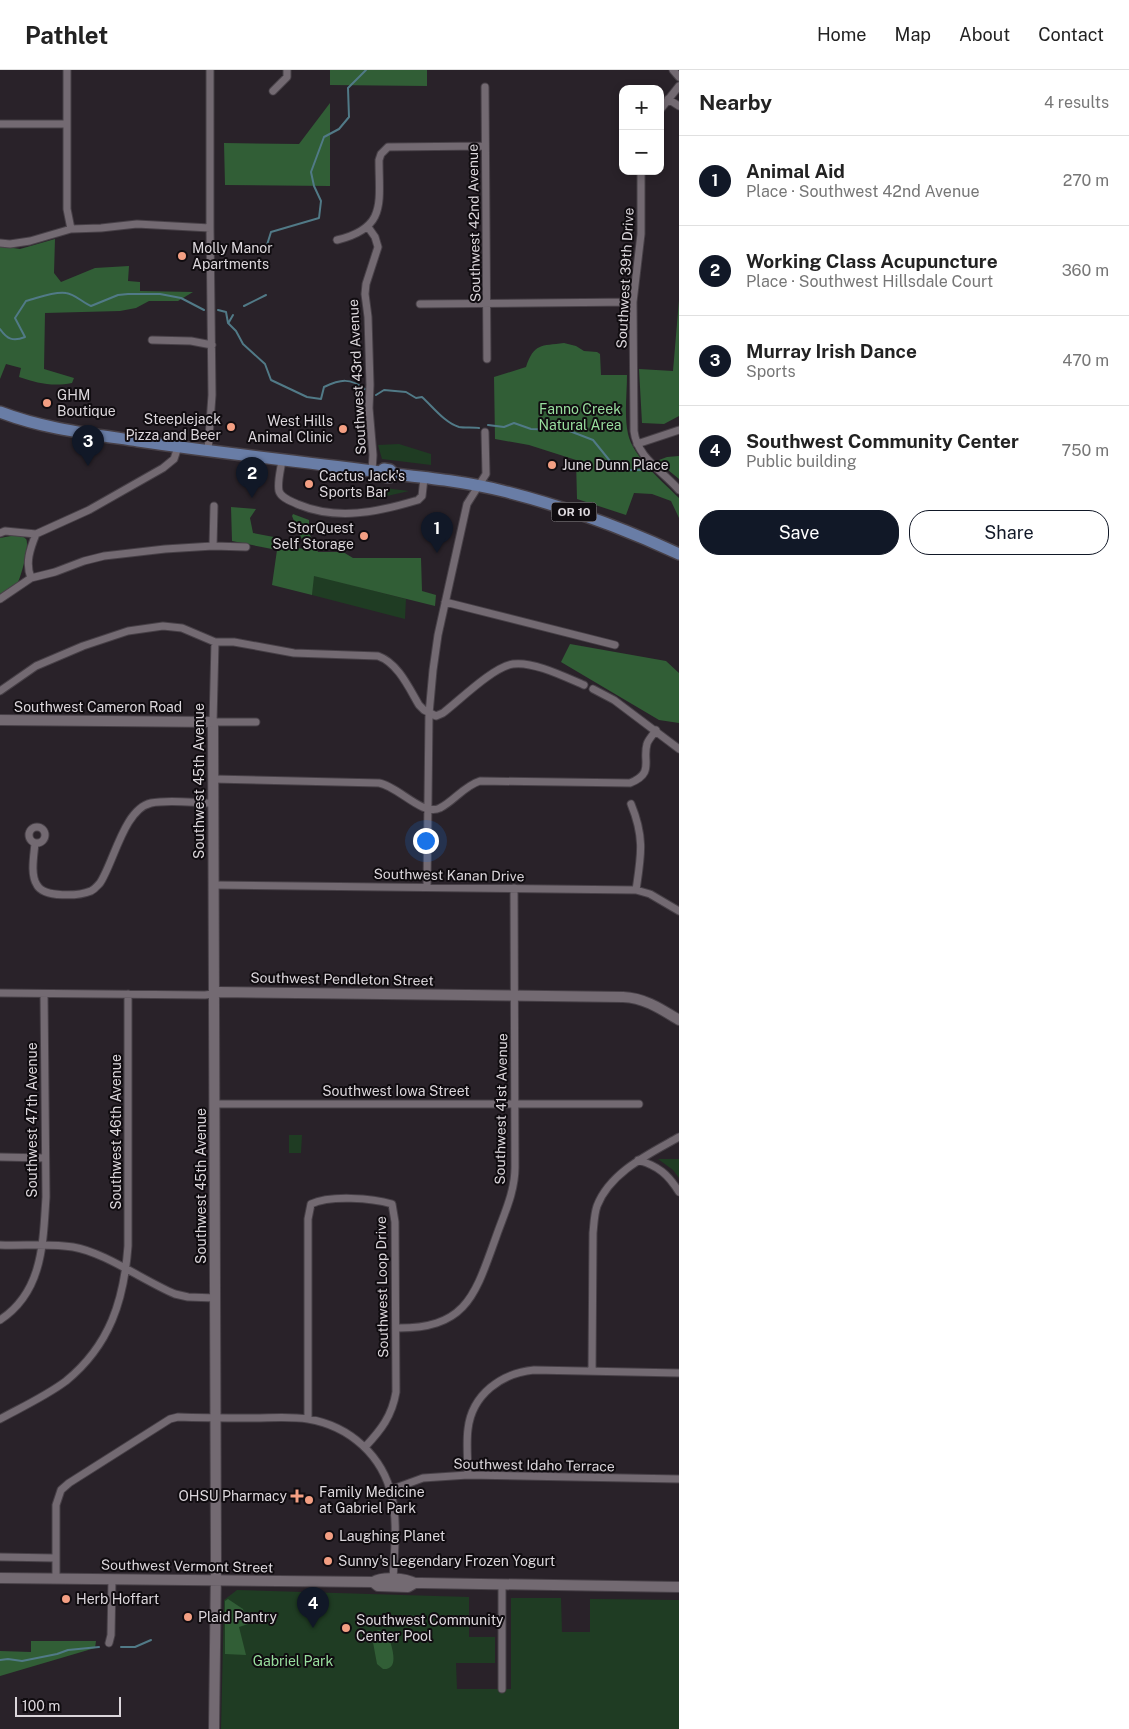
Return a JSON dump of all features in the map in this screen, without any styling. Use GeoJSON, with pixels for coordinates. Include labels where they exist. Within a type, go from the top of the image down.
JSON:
{"type":"FeatureCollection","features":[{"type":"Feature","properties":{"kind":"main road","name":"OR 10"},"geometry":{"type":"LineString","coordinates":[[0,412],[49,427],[178,447],[376,471],[383,476],[390,477],[394,474],[503,491],[563,508],[618,528],[679,554]]}},
{"type":"Feature","properties":{"kind":"street"},"geometry":{"type":"LineString","coordinates":[[67,70],[67,209],[71,229]]}},
{"type":"Feature","properties":{"kind":"street"},"geometry":{"type":"LineString","coordinates":[[208,451],[212,395],[210,70]]}},
{"type":"Feature","properties":{"kind":"street"},"geometry":{"type":"LineString","coordinates":[[273,91],[287,77],[287,70]]}},
{"type":"Feature","properties":{"kind":"street"},"geometry":{"type":"LineString","coordinates":[[672,70],[679,77]]}},
{"type":"Feature","properties":{"kind":"street"},"geometry":{"type":"LineString","coordinates":[[664,104],[679,86]]}},
{"type":"Feature","properties":{"kind":"street","name":"Southwest 42nd Avenue"},"geometry":{"type":"LineString","coordinates":[[485,87],[487,359]]}},
{"type":"Feature","properties":{"kind":"street"},"geometry":{"type":"LineString","coordinates":[[668,99],[679,106]]}},
{"type":"Feature","properties":{"kind":"street"},"geometry":{"type":"LineString","coordinates":[[0,124],[66,124]]}},
{"type":"Feature","properties":{"kind":"street"},"geometry":{"type":"LineString","coordinates":[[337,240],[358,233],[368,227],[375,218],[379,206],[379,160],[384,150],[394,146],[485,146]]}},
{"type":"Feature","properties":{"kind":"street","name":"Southwest 39th Drive"},"geometry":{"type":"LineString","coordinates":[[641,175],[641,234],[633,302],[633,422],[637,444],[650,462],[679,490]]}},
{"type":"Feature","properties":{"kind":"street"},"geometry":{"type":"LineString","coordinates":[[0,243],[10,244],[30,241],[71,229],[143,223],[210,228]]}},
{"type":"Feature","properties":{"kind":"street","name":"Southwest 43rd Avenue"},"geometry":{"type":"LineString","coordinates":[[368,227],[375,237],[378,247],[366,284],[365,294],[368,317],[369,408],[376,471]]}},
{"type":"Feature","properties":{"kind":"street"},"geometry":{"type":"LineString","coordinates":[[420,304],[633,302]]}},
{"type":"Feature","properties":{"kind":"street"},"geometry":{"type":"LineString","coordinates":[[152,340],[190,341],[212,345]]}},
{"type":"Feature","properties":{"kind":"street"},"geometry":{"type":"LineString","coordinates":[[637,444],[679,430]]}},
{"type":"Feature","properties":{"kind":"street"},"geometry":{"type":"LineString","coordinates":[[427,887],[429,714],[436,644],[467,504],[486,476],[485,432]]}},
{"type":"Feature","properties":{"kind":"street"},"geometry":{"type":"LineString","coordinates":[[0,533],[36,534],[89,510],[163,468],[174,459],[178,447]]}},
{"type":"Feature","properties":{"kind":"street"},"geometry":{"type":"LineString","coordinates":[[282,460],[279,488],[283,496],[304,506],[331,514],[365,513],[418,500],[422,496],[424,478]]}},
{"type":"Feature","properties":{"kind":"street"},"geometry":{"type":"LineString","coordinates":[[213,546],[214,506]]}},
{"type":"Feature","properties":{"kind":"street"},"geometry":{"type":"LineString","coordinates":[[31,578],[28,571],[28,563],[36,534]]}},
{"type":"Feature","properties":{"kind":"street"},"geometry":{"type":"LineString","coordinates":[[0,599],[31,578],[113,554],[213,546],[246,547]]}},
{"type":"Feature","properties":{"kind":"street"},"geometry":{"type":"LineString","coordinates":[[445,602],[615,645]]}},
{"type":"Feature","properties":{"kind":"street"},"geometry":{"type":"LineString","coordinates":[[0,691],[36,666],[83,646],[128,631],[169,626],[182,628],[215,642],[234,642],[294,653],[378,656],[386,659],[394,666],[419,705],[429,714],[436,716],[443,713],[494,672],[510,664],[526,664],[584,685]]}},
{"type":"Feature","properties":{"kind":"street","name":"Southwest 45th Avenue"},"geometry":{"type":"LineString","coordinates":[[214,1729],[216,1580],[212,722],[215,642]]}},
{"type":"Feature","properties":{"kind":"street"},"geometry":{"type":"LineString","coordinates":[[593,688],[614,700],[679,749]]}},
{"type":"Feature","properties":{"kind":"street","name":"Southwest Cameron Road"},"geometry":{"type":"LineString","coordinates":[[0,720],[256,722]]}},
{"type":"Feature","properties":{"kind":"street"},"geometry":{"type":"LineString","coordinates":[[213,779],[379,783],[393,787],[415,803],[429,809],[440,808],[472,784],[480,781],[630,783],[639,778],[646,768],[647,745],[656,730]]}},
{"type":"Feature","properties":{"kind":"street"},"geometry":{"type":"LineString","coordinates":[[35,843],[34,880],[40,890],[47,894],[84,893],[94,889],[100,883],[129,821],[141,807],[152,803],[213,803]]}},
{"type":"Feature","properties":{"kind":"street"},"geometry":{"type":"LineString","coordinates":[[631,804],[642,838],[636,890]]}},
{"type":"Feature","properties":{"kind":"street","name":"Southwest Kanan Drive"},"geometry":{"type":"LineString","coordinates":[[213,885],[636,890],[650,894],[679,911]]}},
{"type":"Feature","properties":{"kind":"street","name":"Southwest 41st Avenue"},"geometry":{"type":"LineString","coordinates":[[396,1328],[424,1326],[445,1319],[463,1307],[474,1292],[514,1184],[514,888]]}},
{"type":"Feature","properties":{"kind":"street","name":"Southwest Pendleton Street"},"geometry":{"type":"LineString","coordinates":[[0,993],[205,996],[219,992],[635,998],[654,1005],[679,1020]]}},
{"type":"Feature","properties":{"kind":"street","name":"Southwest 47th Avenue"},"geometry":{"type":"LineString","coordinates":[[0,1320],[15,1308],[31,1287],[37,1272],[41,1246],[46,1197],[44,994]]}},
{"type":"Feature","properties":{"kind":"street","name":"Southwest 46th Avenue"},"geometry":{"type":"LineString","coordinates":[[0,1419],[66,1381],[94,1350],[116,1314],[126,1270],[129,1224],[128,994]]}},
{"type":"Feature","properties":{"kind":"street","name":"Southwest Iowa Street"},"geometry":{"type":"LineString","coordinates":[[214,1104],[638,1104]]}},
{"type":"Feature","properties":{"kind":"street"},"geometry":{"type":"LineString","coordinates":[[592,1371],[594,1216],[597,1205],[615,1179],[638,1160],[679,1137]]}},
{"type":"Feature","properties":{"kind":"street"},"geometry":{"type":"LineString","coordinates":[[0,1157],[45,1158]]}},
{"type":"Feature","properties":{"kind":"street"},"geometry":{"type":"LineString","coordinates":[[638,1160],[659,1168],[679,1192]]}},
{"type":"Feature","properties":{"kind":"street","name":"Southwest Loop Drive"},"geometry":{"type":"LineString","coordinates":[[308,1419],[308,1219],[311,1204],[326,1200],[369,1199],[392,1204],[395,1222],[395,1402],[384,1426],[365,1447]]}},
{"type":"Feature","properties":{"kind":"street"},"geometry":{"type":"LineString","coordinates":[[0,1246],[79,1248],[175,1294],[188,1297],[215,1298]]}},
{"type":"Feature","properties":{"kind":"street"},"geometry":{"type":"LineString","coordinates":[[468,1475],[470,1421],[478,1401],[489,1388],[511,1374],[525,1371],[679,1373]]}},
{"type":"Feature","properties":{"kind":"street"},"geometry":{"type":"LineString","coordinates":[[56,1578],[56,1505],[59,1494],[64,1487],[170,1419],[308,1419],[343,1431],[365,1447],[380,1466],[390,1490],[394,1516],[393,1583]]}},
{"type":"Feature","properties":{"kind":"street","name":"Southwest Idaho Terrace"},"geometry":{"type":"LineString","coordinates":[[390,1490],[423,1478],[468,1475],[679,1479]]}},
{"type":"Feature","properties":{"kind":"street"},"geometry":{"type":"LineString","coordinates":[[0,1557],[55,1558]]}},
{"type":"Feature","properties":{"kind":"street","name":"Southwest Vermont Street"},"geometry":{"type":"LineString","coordinates":[[0,1578],[373,1582],[378,1586],[393,1583],[408,1587],[416,1583],[679,1587]]}},
{"type":"Feature","properties":{"kind":"street"},"geometry":{"type":"LineString","coordinates":[[109,1643],[111,1636],[112,1579]]}},
{"type":"Feature","properties":{"kind":"street"},"geometry":{"type":"LineString","coordinates":[[502,1584],[502,1689]]}},
{"type":"Feature","properties":{"kind":"green space"},"geometry":{"type":"Polygon","coordinates":[[[330,70],[427,70],[427,86],[330,85],[330,70]]]}},
{"type":"Feature","properties":{"kind":"green space"},"geometry":{"type":"Polygon","coordinates":[[[330,103],[330,186],[225,185],[224,143],[299,144],[330,103]]]}},
{"type":"Feature","properties":{"kind":"green space"},"geometry":{"type":"Polygon","coordinates":[[[55,239],[54,273],[61,282],[95,268],[129,266],[128,281],[140,282],[140,291],[193,292],[178,301],[149,301],[136,308],[120,311],[45,313],[44,369],[74,378],[72,383],[45,384],[32,381],[19,377],[21,368],[6,364],[0,379],[0,246],[20,249],[55,239]]]}},
{"type":"Feature","properties":{"kind":"green space"},"geometry":{"type":"Polygon","coordinates":[[[679,300],[679,416],[664,424],[642,423],[639,369],[673,371],[679,300]]]}},
{"type":"Feature","properties":{"kind":"green space","name":"Fanno Creek Natural Area"},"geometry":{"type":"Polygon","coordinates":[[[564,343],[576,346],[584,351],[600,354],[601,375],[627,375],[626,419],[631,443],[649,469],[679,498],[679,518],[671,501],[652,494],[634,493],[626,515],[577,499],[576,460],[529,445],[495,439],[494,377],[526,367],[532,354],[539,347],[564,343]]]}},
{"type":"Feature","properties":{"kind":"green space"},"geometry":{"type":"Polygon","coordinates":[[[399,444],[431,454],[431,465],[382,459],[378,445],[399,444]]]}},
{"type":"Feature","properties":{"kind":"green space"},"geometry":{"type":"Polygon","coordinates":[[[679,456],[679,479],[662,465],[659,460],[679,456]]]}},
{"type":"Feature","properties":{"kind":"green space"},"geometry":{"type":"Polygon","coordinates":[[[377,487],[409,491],[374,499],[377,487]]]}},
{"type":"Feature","properties":{"kind":"green space"},"geometry":{"type":"Polygon","coordinates":[[[231,507],[256,509],[250,518],[253,533],[279,538],[289,547],[306,549],[292,516],[293,514],[309,520],[309,533],[318,552],[343,552],[353,558],[421,558],[422,591],[436,595],[435,606],[314,576],[312,595],[272,585],[277,550],[232,541],[231,507]]]}},
{"type":"Feature","properties":{"kind":"green space"},"geometry":{"type":"Polygon","coordinates":[[[19,536],[26,539],[26,554],[19,581],[9,590],[0,594],[0,538],[19,536]]]}},
{"type":"Feature","properties":{"kind":"green space"},"geometry":{"type":"Polygon","coordinates":[[[313,575],[406,599],[405,619],[312,595],[313,575]]]}},
{"type":"Feature","properties":{"kind":"green space"},"geometry":{"type":"Polygon","coordinates":[[[570,644],[666,661],[679,673],[679,723],[659,720],[561,662],[570,644]]]}},
{"type":"Feature","properties":{"kind":"green space"},"geometry":{"type":"Polygon","coordinates":[[[289,1135],[302,1135],[301,1153],[289,1153],[289,1135]]]}},
{"type":"Feature","properties":{"kind":"green space"},"geometry":{"type":"Polygon","coordinates":[[[658,1159],[679,1159],[679,1178],[673,1170],[658,1159]]]}},
{"type":"Feature","properties":{"kind":"green space","name":"Gabriel Park"},"geometry":{"type":"Polygon","coordinates":[[[237,1590],[469,1597],[469,1637],[495,1637],[495,1663],[456,1663],[457,1689],[511,1689],[511,1598],[561,1598],[562,1632],[590,1632],[590,1599],[679,1600],[679,1729],[221,1729],[224,1600],[237,1590]]]}},
{"type":"Feature","properties":{"kind":"green space"},"geometry":{"type":"Polygon","coordinates":[[[228,1599],[243,1609],[248,1624],[239,1627],[246,1655],[225,1654],[225,1601],[228,1599]]]}},
{"type":"Feature","properties":{"kind":"green space"},"geometry":{"type":"Polygon","coordinates":[[[378,1630],[386,1631],[391,1644],[393,1661],[392,1666],[389,1668],[383,1669],[377,1664],[372,1637],[378,1630]]]}},
{"type":"Feature","properties":{"kind":"green space"},"geometry":{"type":"Polygon","coordinates":[[[31,1641],[96,1641],[95,1648],[0,1676],[0,1651],[31,1652],[31,1641]]]}},
{"type":"Feature","properties":{"kind":"waterway"},"geometry":{"type":"LineString","coordinates":[[266,248],[271,232],[319,218],[321,201],[314,186],[311,172],[324,137],[339,129],[349,117],[348,88],[366,70]]}},
{"type":"Feature","properties":{"kind":"waterway"},"geometry":{"type":"LineString","coordinates":[[0,329],[11,339],[25,337],[15,318],[26,301],[56,293],[69,294],[91,306],[118,295],[160,294],[181,298],[204,310]]}},
{"type":"Feature","properties":{"kind":"waterway"},"geometry":{"type":"LineString","coordinates":[[244,306],[266,295]]}},
{"type":"Feature","properties":{"kind":"waterway"},"geometry":{"type":"LineString","coordinates":[[218,310],[226,312],[228,323],[236,331],[243,344],[265,364],[271,380],[307,397],[321,399],[324,387],[335,382],[350,381],[365,389]]}},
{"type":"Feature","properties":{"kind":"waterway"},"geometry":{"type":"LineString","coordinates":[[229,322],[233,315]]}},
{"type":"Feature","properties":{"kind":"waterway"},"geometry":{"type":"LineString","coordinates":[[376,395],[384,390],[406,392],[416,398],[422,397],[454,425],[479,428]]}},
{"type":"Feature","properties":{"kind":"waterway"},"geometry":{"type":"LineString","coordinates":[[488,425],[504,427],[514,423],[531,429],[567,430],[593,440],[610,461],[628,470],[650,470]]}},
{"type":"Feature","properties":{"kind":"waterway"},"geometry":{"type":"LineString","coordinates":[[121,1647],[135,1647],[151,1640]]}},
{"type":"Feature","properties":{"kind":"waterway"},"geometry":{"type":"LineString","coordinates":[[0,1660],[22,1661],[68,1650],[99,1647]]}},
{"type":"Feature","properties":{"kind":"place","name":"Molly Manor Apartments"},"geometry":{"type":"Point","coordinates":[182,256]}},
{"type":"Feature","properties":{"kind":"place","name":"GHM Boutique"},"geometry":{"type":"Point","coordinates":[47,403]}},
{"type":"Feature","properties":{"kind":"place","name":"Steeplejack Pizza and Beer"},"geometry":{"type":"Point","coordinates":[231,427]}},
{"type":"Feature","properties":{"kind":"place","name":"West Hills Animal Clinic"},"geometry":{"type":"Point","coordinates":[343,429]}},
{"type":"Feature","properties":{"kind":"place","name":"June Dunn Place"},"geometry":{"type":"Point","coordinates":[552,465]}},
{"type":"Feature","properties":{"kind":"place","name":"Murray Irish Dance"},"geometry":{"type":"Point","coordinates":[88,466]}},
{"type":"Feature","properties":{"kind":"place","name":"Cactus Jack's Sports Bar"},"geometry":{"type":"Point","coordinates":[309,484]}},
{"type":"Feature","properties":{"kind":"place","name":"Working Class Acupuncture"},"geometry":{"type":"Point","coordinates":[252,498]}},
{"type":"Feature","properties":{"kind":"place","name":"StorQuest Self Storage"},"geometry":{"type":"Point","coordinates":[364,536]}},
{"type":"Feature","properties":{"kind":"place","name":"Animal Aid"},"geometry":{"type":"Point","coordinates":[437,553]}},
{"type":"Feature","properties":{"kind":"place","name":"OHSU Pharmacy"},"geometry":{"type":"Point","coordinates":[297,1496]}},
{"type":"Feature","properties":{"kind":"place","name":"Family Medicine at Gabriel Park"},"geometry":{"type":"Point","coordinates":[309,1500]}},
{"type":"Feature","properties":{"kind":"place","name":"Laughing Planet"},"geometry":{"type":"Point","coordinates":[329,1536]}},
{"type":"Feature","properties":{"kind":"place","name":"Sunny's Legendary Frozen Yogurt"},"geometry":{"type":"Point","coordinates":[328,1561]}},
{"type":"Feature","properties":{"kind":"place","name":"Herb Hoffart"},"geometry":{"type":"Point","coordinates":[66,1599]}},
{"type":"Feature","properties":{"kind":"place","name":"Plaid Pantry"},"geometry":{"type":"Point","coordinates":[188,1617]}},
{"type":"Feature","properties":{"kind":"place","name":"Southwest Community Center"},"geometry":{"type":"Point","coordinates":[313,1628]}},
{"type":"Feature","properties":{"kind":"place","name":"Southwest Community Center Pool"},"geometry":{"type":"Point","coordinates":[346,1628]}}]}
